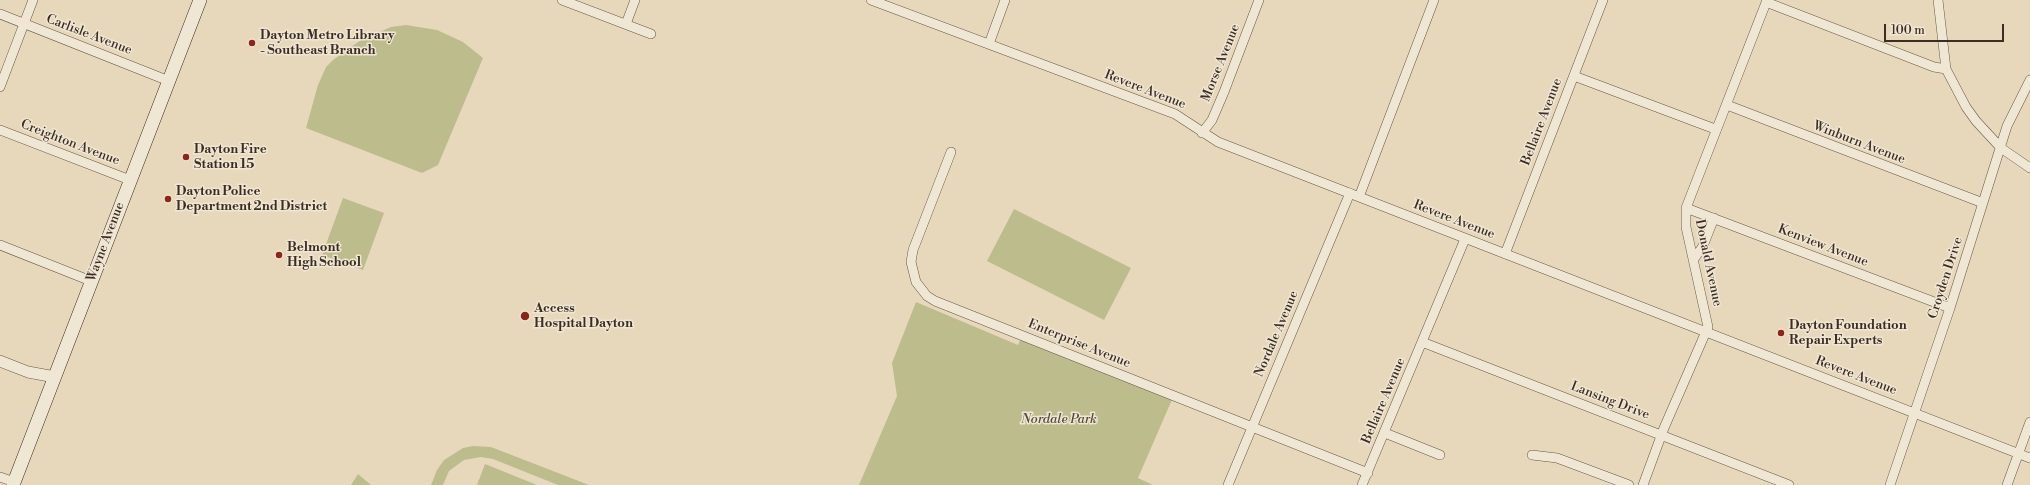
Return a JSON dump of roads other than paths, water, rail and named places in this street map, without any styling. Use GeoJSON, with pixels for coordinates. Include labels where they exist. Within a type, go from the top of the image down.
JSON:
{"type":"FeatureCollection","features":[{"type":"Feature","properties":{"kind":"main road","name":"Wayne Avenue"},"geometry":{"type":"LineString","coordinates":[[13,484],[200,0]]}},
{"type":"Feature","properties":{"kind":"street"},"geometry":{"type":"LineString","coordinates":[[0,87],[33,0]]}},
{"type":"Feature","properties":{"kind":"street"},"geometry":{"type":"LineString","coordinates":[[562,0],[651,34]]}},
{"type":"Feature","properties":{"kind":"street"},"geometry":{"type":"LineString","coordinates":[[626,24],[635,0]]}},
{"type":"Feature","properties":{"kind":"street","name":"Revere Avenue"},"geometry":{"type":"LineString","coordinates":[[871,0],[1175,114],[1218,142],[2030,458]]}},
{"type":"Feature","properties":{"kind":"street","name":"Morse Avenue"},"geometry":{"type":"LineString","coordinates":[[1202,133],[1212,120],[1259,0]]}},
{"type":"Feature","properties":{"kind":"street"},"geometry":{"type":"LineString","coordinates":[[1359,197],[1434,0]]}},
{"type":"Feature","properties":{"kind":"street","name":"Bellaire Avenue"},"geometry":{"type":"LineString","coordinates":[[1505,254],[1603,0]]}},
{"type":"Feature","properties":{"kind":"street"},"geometry":{"type":"LineString","coordinates":[[1938,0],[1946,68],[1969,112],[2001,148],[2030,168]]}},
{"type":"Feature","properties":{"kind":"street"},"geometry":{"type":"LineString","coordinates":[[989,44],[1003,1]]}},
{"type":"Feature","properties":{"kind":"street"},"geometry":{"type":"LineString","coordinates":[[1766,1],[1934,67],[1946,68]]}},
{"type":"Feature","properties":{"kind":"street","name":"Donald Avenue"},"geometry":{"type":"LineString","coordinates":[[1643,485],[1661,435],[1708,327],[1686,227],[1686,208],[1766,1]]}},
{"type":"Feature","properties":{"kind":"street","name":"Carlisle Avenue"},"geometry":{"type":"LineString","coordinates":[[0,14],[169,81]]}},
{"type":"Feature","properties":{"kind":"street"},"geometry":{"type":"LineString","coordinates":[[1574,76],[1715,130]]}},
{"type":"Feature","properties":{"kind":"street","name":"Croyden Drive"},"geometry":{"type":"LineString","coordinates":[[1890,485],[1950,308],[2007,126],[2030,80]]}},
{"type":"Feature","properties":{"kind":"street","name":"Winburn Avenue"},"geometry":{"type":"LineString","coordinates":[[1727,105],[1983,204]]}},
{"type":"Feature","properties":{"kind":"street","name":"Creighton Avenue"},"geometry":{"type":"LineString","coordinates":[[0,130],[130,180]]}},
{"type":"Feature","properties":{"kind":"street","name":"Enterprise Avenue"},"geometry":{"type":"LineString","coordinates":[[951,152],[913,250],[911,262],[916,282],[928,296],[935,301],[1368,473]]}},
{"type":"Feature","properties":{"kind":"street","name":"Nordale Avenue"},"geometry":{"type":"LineString","coordinates":[[1228,485],[1350,193]]}},
{"type":"Feature","properties":{"kind":"street","name":"Kenview Avenue"},"geometry":{"type":"LineString","coordinates":[[1686,208],[1950,308]]}},
{"type":"Feature","properties":{"kind":"street"},"geometry":{"type":"LineString","coordinates":[[1694,259],[1703,246],[1714,218]]}},
{"type":"Feature","properties":{"kind":"street","name":"Bellaire Avenue"},"geometry":{"type":"LineString","coordinates":[[1362,485],[1465,239]]}},
{"type":"Feature","properties":{"kind":"street"},"geometry":{"type":"LineString","coordinates":[[0,245],[91,281]]}},
{"type":"Feature","properties":{"kind":"street","name":"Lansing Drive"},"geometry":{"type":"LineString","coordinates":[[1422,342],[1789,485]]}},
{"type":"Feature","properties":{"kind":"street"},"geometry":{"type":"LineString","coordinates":[[0,361],[28,372],[55,377]]}},
{"type":"Feature","properties":{"kind":"street"},"geometry":{"type":"LineString","coordinates":[[2007,485],[2030,422]]}},
{"type":"Feature","properties":{"kind":"street"},"geometry":{"type":"LineString","coordinates":[[1384,433],[1440,455]]}},
{"type":"Feature","properties":{"kind":"street"},"geometry":{"type":"LineString","coordinates":[[1532,456],[1557,458],[1629,485]]}},
{"type":"Feature","properties":{"kind":"street"},"geometry":{"type":"LineString","coordinates":[[0,477],[13,484]]}},
{"type":"Feature","properties":{"kind":"place","name":"Dayton Metro Library - Southeast Branch"},"geometry":{"type":"Point","coordinates":[252,43]}},
{"type":"Feature","properties":{"kind":"place","name":"Dayton Fire Station 15"},"geometry":{"type":"Point","coordinates":[186,157]}},
{"type":"Feature","properties":{"kind":"place","name":"Dayton Police Department 2nd District"},"geometry":{"type":"Point","coordinates":[168,199]}},
{"type":"Feature","properties":{"kind":"place","name":"Belmont High School"},"geometry":{"type":"Point","coordinates":[279,255]}},
{"type":"Feature","properties":{"kind":"place","name":"Access Hospital Dayton"},"geometry":{"type":"Point","coordinates":[525,316]}},
{"type":"Feature","properties":{"kind":"place","name":"Dayton Foundation Repair Experts"},"geometry":{"type":"Point","coordinates":[1781,333]}},
{"type":"Feature","properties":{"kind":"park label","name":"Nordale Park"},"geometry":{"type":"Point","coordinates":[1059,420]}}]}
